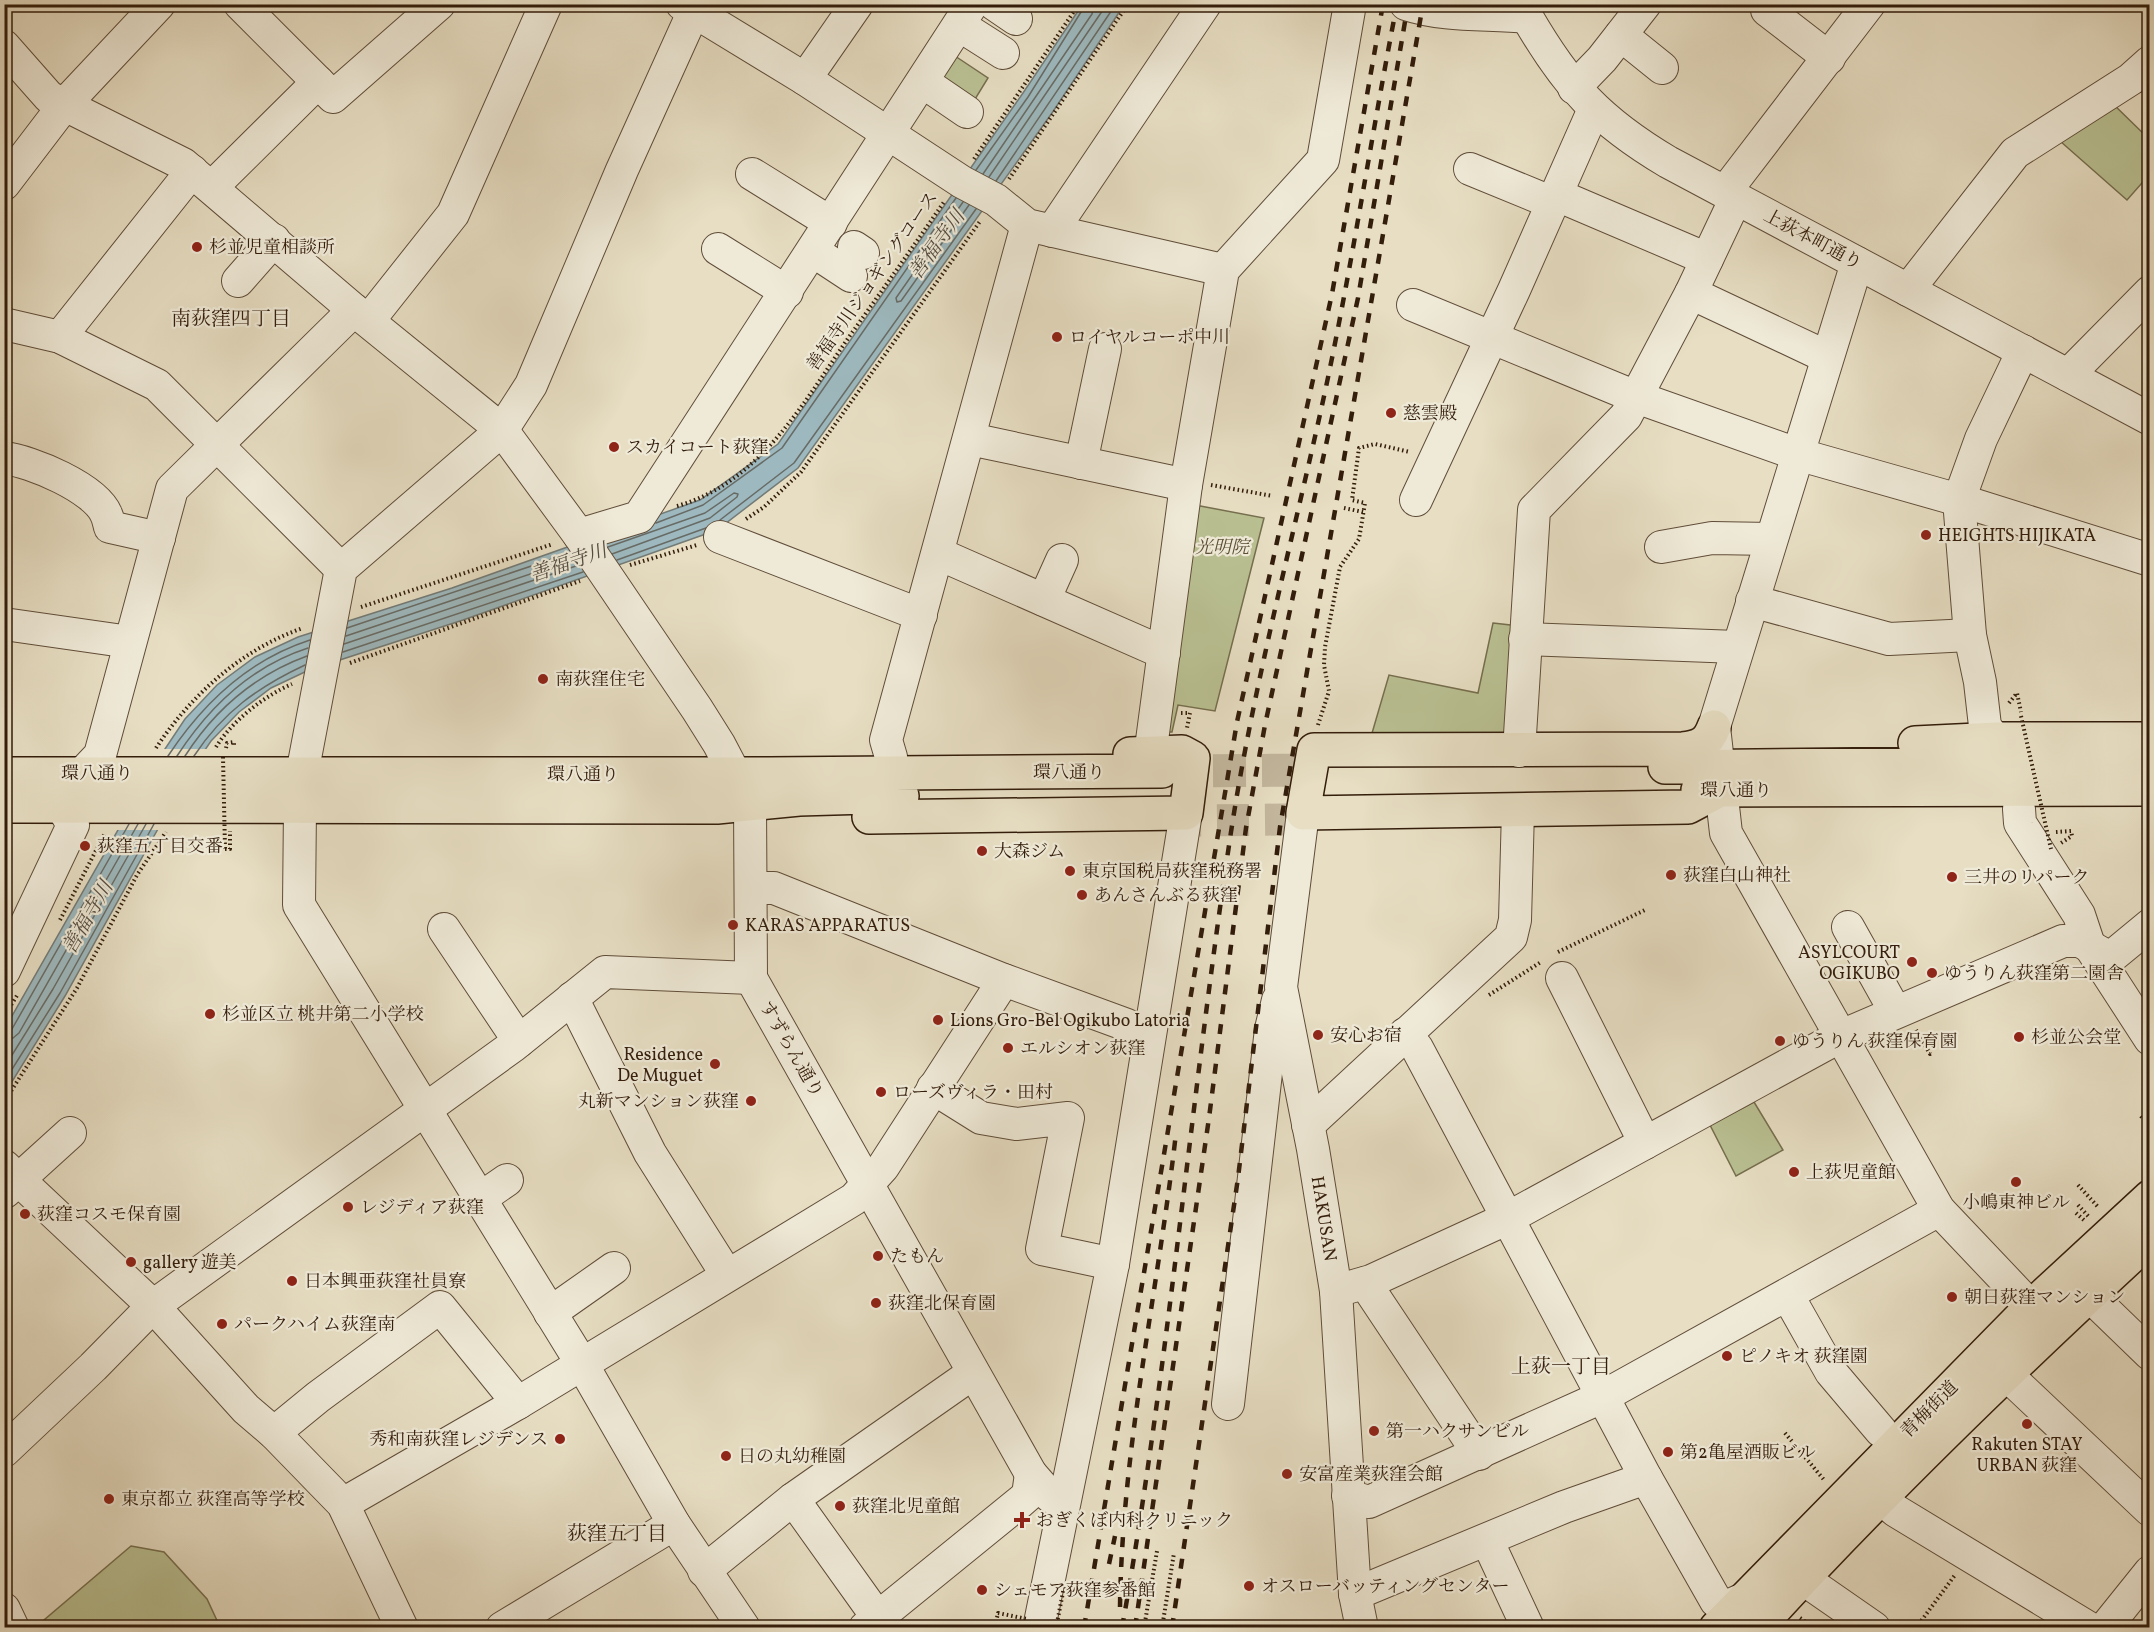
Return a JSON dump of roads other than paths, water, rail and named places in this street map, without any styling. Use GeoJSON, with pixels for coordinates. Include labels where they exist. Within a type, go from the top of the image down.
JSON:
{"type":"FeatureCollection","features":[{"type":"Feature","properties":{"kind":"main road"},"geometry":{"type":"LineString","coordinates":[[1802,765],[1876,744],[2002,723],[2150,739]]}},
{"type":"Feature","properties":{"kind":"main road"},"geometry":{"type":"LineString","coordinates":[[1316,781],[1519,751],[1690,748],[1709,739],[1714,727]]}},
{"type":"Feature","properties":{"kind":"main road"},"geometry":{"type":"LineString","coordinates":[[734,774],[804,758],[891,756],[1153,773],[1182,752],[1193,758],[1186,813],[832,817],[799,798]]}},
{"type":"Feature","properties":{"kind":"main road","name":"環八通り"},"geometry":{"type":"LineString","coordinates":[[1718,778],[1802,765],[2150,762]]}},
{"type":"Feature","properties":{"kind":"main road","name":"環八通り"},"geometry":{"type":"LineString","coordinates":[[4,774],[144,773],[210,765],[302,774],[1153,773]]}},
{"type":"Feature","properties":{"kind":"main road","name":"環八通り"},"geometry":{"type":"LineString","coordinates":[[4,806],[124,807],[173,817],[300,807],[717,807],[799,798],[1153,773]]}},
{"type":"Feature","properties":{"kind":"main road"},"geometry":{"type":"LineString","coordinates":[[1316,781],[1518,810],[1688,807],[1718,778]]}},
{"type":"Feature","properties":{"kind":"main road","name":"環八通り"},"geometry":{"type":"LineString","coordinates":[[1316,781],[1718,778],[1921,790],[2150,789]]}},
{"type":"Feature","properties":{"kind":"main road"},"geometry":{"type":"LineString","coordinates":[[1921,790],[1968,808],[2150,809]]}},
{"type":"Feature","properties":{"kind":"main road","name":"青梅街道"},"geometry":{"type":"LineString","coordinates":[[1748,1614],[1835,1492],[2150,1197]]}},
{"type":"Feature","properties":{"kind":"main road","name":"青梅街道"},"geometry":{"type":"LineString","coordinates":[[1716,1628],[1748,1614],[1802,1578],[2006,1374],[2150,1239]]}},
{"type":"Feature","properties":{"kind":"street"},"geometry":{"type":"LineString","coordinates":[[6,178],[65,104],[159,4]]}},
{"type":"Feature","properties":{"kind":"street"},"geometry":{"type":"LineString","coordinates":[[240,4],[333,97],[439,4]]}},
{"type":"Feature","properties":{"kind":"street"},"geometry":{"type":"LineString","coordinates":[[82,774],[100,755],[172,489],[362,315],[453,214],[546,4]]}},
{"type":"Feature","properties":{"kind":"street"},"geometry":{"type":"LineString","coordinates":[[805,80],[857,4]]}},
{"type":"Feature","properties":{"kind":"street"},"geometry":{"type":"LineString","coordinates":[[891,756],[886,740],[970,439],[1040,228],[1205,4]]}},
{"type":"Feature","properties":{"kind":"street"},"geometry":{"type":"LineString","coordinates":[[1153,773],[1151,748],[1186,485],[1223,270],[1323,160],[1350,4]]}},
{"type":"Feature","properties":{"kind":"street"},"geometry":{"type":"LineString","coordinates":[[1406,4],[1440,14],[1527,10]]}},
{"type":"Feature","properties":{"kind":"street"},"geometry":{"type":"LineString","coordinates":[[1416,500],[1555,199],[1584,99],[1621,35],[1645,4]]}},
{"type":"Feature","properties":{"kind":"street"},"geometry":{"type":"LineString","coordinates":[[1519,751],[1534,510],[1626,416],[1707,259],[1730,195],[1869,4]]}},
{"type":"Feature","properties":{"kind":"street"},"geometry":{"type":"LineString","coordinates":[[302,774],[342,569],[502,430],[531,385],[691,7],[888,135],[1040,228],[1223,270]]}},
{"type":"Feature","properties":{"kind":"street","name":"上荻本町通り"},"geometry":{"type":"LineString","coordinates":[[1527,10],[1584,99],[1629,139],[2150,419]]}},
{"type":"Feature","properties":{"kind":"street"},"geometry":{"type":"LineString","coordinates":[[1767,10],[1829,58]]}},
{"type":"Feature","properties":{"kind":"street"},"geometry":{"type":"LineString","coordinates":[[581,537],[639,517],[787,292],[840,245],[888,135],[966,15],[1003,53]]}},
{"type":"Feature","properties":{"kind":"street"},"geometry":{"type":"LineString","coordinates":[[1621,35],[1662,68]]}},
{"type":"Feature","properties":{"kind":"street","name":"すずらん通り"},"geometry":{"type":"LineString","coordinates":[[4,46],[49,97],[183,164],[502,430],[581,537],[702,718],[750,803],[752,978],[876,1175],[973,1373],[1031,1474],[1052,1497],[1064,1501]]}},
{"type":"Feature","properties":{"kind":"street"},"geometry":{"type":"LineString","coordinates":[[1908,290],[2015,153],[2131,79],[2150,62]]}},
{"type":"Feature","properties":{"kind":"street"},"geometry":{"type":"LineString","coordinates":[[60,337],[202,179],[318,82]]}},
{"type":"Feature","properties":{"kind":"street"},"geometry":{"type":"LineString","coordinates":[[923,82],[967,112]]}},
{"type":"Feature","properties":{"kind":"street"},"geometry":{"type":"LineString","coordinates":[[1470,169],[1555,199],[1707,259]]}},
{"type":"Feature","properties":{"kind":"street"},"geometry":{"type":"LineString","coordinates":[[752,174],[840,245]]}},
{"type":"Feature","properties":{"kind":"street"},"geometry":{"type":"LineString","coordinates":[[238,281],[274,240]]}},
{"type":"Feature","properties":{"kind":"street"},"geometry":{"type":"LineString","coordinates":[[718,249],[787,292]]}},
{"type":"Feature","properties":{"kind":"street"},"geometry":{"type":"LineString","coordinates":[[1857,263],[1714,727],[1726,833],[1839,1037],[1939,1210],[2031,1307]]}},
{"type":"Feature","properties":{"kind":"street"},"geometry":{"type":"LineString","coordinates":[[2068,375],[2150,292]]}},
{"type":"Feature","properties":{"kind":"street"},"geometry":{"type":"LineString","coordinates":[[1691,293],[1827,357]]}},
{"type":"Feature","properties":{"kind":"street"},"geometry":{"type":"LineString","coordinates":[[1413,305],[1636,397],[1797,454],[1959,500],[2150,560]]}},
{"type":"Feature","properties":{"kind":"street"},"geometry":{"type":"LineString","coordinates":[[4,324],[60,337],[157,385],[342,569]]}},
{"type":"Feature","properties":{"kind":"street"},"geometry":{"type":"LineString","coordinates":[[1081,464],[1105,349]]}},
{"type":"Feature","properties":{"kind":"street"},"geometry":{"type":"LineString","coordinates":[[2002,723],[1992,736],[1985,726],[1971,635],[1959,500],[1981,439],[2024,351]]}},
{"type":"Feature","properties":{"kind":"street"},"geometry":{"type":"LineString","coordinates":[[970,439],[1186,485]]}},
{"type":"Feature","properties":{"kind":"street"},"geometry":{"type":"LineString","coordinates":[[4,458],[16,459],[74,484],[99,503],[106,513],[110,527],[159,538]]}},
{"type":"Feature","properties":{"kind":"street"},"geometry":{"type":"LineString","coordinates":[[720,537],[921,615]]}},
{"type":"Feature","properties":{"kind":"street"},"geometry":{"type":"LineString","coordinates":[[1661,547],[1712,538],[1771,539]]}},
{"type":"Feature","properties":{"kind":"street"},"geometry":{"type":"LineString","coordinates":[[939,554],[1164,653]]}},
{"type":"Feature","properties":{"kind":"street"},"geometry":{"type":"LineString","coordinates":[[1044,600],[1062,560]]}},
{"type":"Feature","properties":{"kind":"street"},"geometry":{"type":"LineString","coordinates":[[1752,601],[1889,639],[1971,635]]}},
{"type":"Feature","properties":{"kind":"street"},"geometry":{"type":"LineString","coordinates":[[4,624],[130,642]]}},
{"type":"Feature","properties":{"kind":"street"},"geometry":{"type":"LineString","coordinates":[[1525,639],[1737,647]]}},
{"type":"Feature","properties":{"kind":"street","name":"HAKUSAN"},"geometry":{"type":"LineString","coordinates":[[1316,781],[1281,987],[1308,1125],[1350,1287],[1348,1496],[1355,1594],[1362,1628]]}},
{"type":"Feature","properties":{"kind":"street"},"geometry":{"type":"LineString","coordinates":[[4,971],[73,825],[62,807]]}},
{"type":"Feature","properties":{"kind":"street"},"geometry":{"type":"LineString","coordinates":[[300,807],[299,905],[550,1313],[575,1368],[704,1570],[744,1628]]}},
{"type":"Feature","properties":{"kind":"street"},"geometry":{"type":"LineString","coordinates":[[2019,808],[2020,823],[2079,915],[2089,945],[2150,1039]]}},
{"type":"Feature","properties":{"kind":"street"},"geometry":{"type":"LineString","coordinates":[[1308,1125],[1511,937],[1515,920],[1518,810]]}},
{"type":"Feature","properties":{"kind":"street"},"geometry":{"type":"LineString","coordinates":[[1028,1624],[1064,1501],[1113,1264],[1186,813]]}},
{"type":"Feature","properties":{"kind":"street"},"geometry":{"type":"LineString","coordinates":[[751,888],[774,888],[1004,980],[1127,1025]]}},
{"type":"Feature","properties":{"kind":"street"},"geometry":{"type":"LineString","coordinates":[[1479,1454],[1350,1287],[1506,1219],[1839,1037],[1917,1012],[2063,941],[2072,940],[2089,945],[2110,958],[2150,925]]}},
{"type":"Feature","properties":{"kind":"street"},"geometry":{"type":"LineString","coordinates":[[1848,927],[1917,1012]]}},
{"type":"Feature","properties":{"kind":"street"},"geometry":{"type":"LineString","coordinates":[[444,929],[519,1041]]}},
{"type":"Feature","properties":{"kind":"street"},"geometry":{"type":"LineString","coordinates":[[1555,968],[1645,1143]]}},
{"type":"Feature","properties":{"kind":"street"},"geometry":{"type":"LineString","coordinates":[[4,1451],[87,1374],[153,1306],[519,1041],[605,972],[752,978]]}},
{"type":"Feature","properties":{"kind":"street"},"geometry":{"type":"LineString","coordinates":[[343,1504],[518,1403],[854,1199],[876,1175],[1004,980]]}},
{"type":"Feature","properties":{"kind":"street"},"geometry":{"type":"LineString","coordinates":[[1228,1404],[1271,1029],[1281,987]]}},
{"type":"Feature","properties":{"kind":"street"},"geometry":{"type":"LineString","coordinates":[[572,998],[650,1153],[727,1275]]}},
{"type":"Feature","properties":{"kind":"street"},"geometry":{"type":"LineString","coordinates":[[1405,1034],[1417,1048],[1602,1398],[1716,1601],[1748,1614]]}},
{"type":"Feature","properties":{"kind":"street"},"geometry":{"type":"LineString","coordinates":[[933,1088],[981,1118],[1016,1124],[1068,1118],[1042,1249],[1113,1264]]}},
{"type":"Feature","properties":{"kind":"street"},"geometry":{"type":"LineString","coordinates":[[70,1133],[10,1179],[153,1306],[246,1409],[274,1433],[343,1504],[402,1628]]}},
{"type":"Feature","properties":{"kind":"street"},"geometry":{"type":"LineString","coordinates":[[481,1198],[507,1180]]}},
{"type":"Feature","properties":{"kind":"street"},"geometry":{"type":"LineString","coordinates":[[1348,1496],[1369,1502],[1602,1398],[1939,1210]]}},
{"type":"Feature","properties":{"kind":"street"},"geometry":{"type":"LineString","coordinates":[[550,1313],[614,1268]]}},
{"type":"Feature","properties":{"kind":"street"},"geometry":{"type":"LineString","coordinates":[[2089,1295],[2150,1354]]}},
{"type":"Feature","properties":{"kind":"street"},"geometry":{"type":"LineString","coordinates":[[1788,1296],[1831,1372],[1881,1431]]}},
{"type":"Feature","properties":{"kind":"street"},"geometry":{"type":"LineString","coordinates":[[274,1433],[318,1397],[440,1307],[518,1403]]}},
{"type":"Feature","properties":{"kind":"street"},"geometry":{"type":"LineString","coordinates":[[704,1570],[793,1499],[973,1373]]}},
{"type":"Feature","properties":{"kind":"street"},"geometry":{"type":"LineString","coordinates":[[2006,1374],[2150,1510]]}},
{"type":"Feature","properties":{"kind":"street"},"geometry":{"type":"LineString","coordinates":[[793,1499],[873,1624],[1028,1495],[1031,1474]]}},
{"type":"Feature","properties":{"kind":"street"},"geometry":{"type":"LineString","coordinates":[[1355,1594],[1564,1507],[1646,1478]]}},
{"type":"Feature","properties":{"kind":"street"},"geometry":{"type":"LineString","coordinates":[[1835,1492],[1859,1493],[1881,1498],[1896,1511],[1970,1554],[2075,1624]]}},
{"type":"Feature","properties":{"kind":"street"},"geometry":{"type":"LineString","coordinates":[[502,1628],[675,1524]]}},
{"type":"Feature","properties":{"kind":"street"},"geometry":{"type":"LineString","coordinates":[[1487,1540],[1528,1628]]}},
{"type":"Feature","properties":{"kind":"street"},"geometry":{"type":"LineString","coordinates":[[2105,1628],[2150,1572]]}},
{"type":"Feature","properties":{"kind":"street"},"geometry":{"type":"LineString","coordinates":[[1802,1578],[1874,1628]]}},
{"type":"Feature","properties":{"kind":"water","name":"善福寺川"},"geometry":{"type":"Polygon","coordinates":[[[1082,5],[1124,5],[1052,113],[798,468],[717,530],[463,620],[309,670],[271,688],[239,712],[211,741],[188,775],[65,996],[5,1093],[4,1030],[159,758],[185,719],[217,685],[255,657],[298,637],[452,588],[700,500],[778,444],[1082,5]]]}},
{"type":"Feature","properties":{"kind":"tunnel"},"geometry":{"type":"LineString","coordinates":[[1164,771],[1325,770]]}},
{"type":"Feature","properties":{"kind":"tunnel"},"geometry":{"type":"LineString","coordinates":[[1169,821],[1317,819]]}},
{"type":"Feature","properties":{"kind":"railway"},"geometry":{"type":"LineString","coordinates":[[1084,1628],[1237,722],[1332,294],[1383,4]]}},
{"type":"Feature","properties":{"kind":"railway"},"geometry":{"type":"LineString","coordinates":[[1122,1628],[1139,1529],[1167,1330],[1217,931],[1240,776],[1336,339],[1397,4]]}},
{"type":"Feature","properties":{"kind":"railway"},"geometry":{"type":"LineString","coordinates":[[1135,1628],[1209,1118],[1246,828],[1265,725],[1358,298],[1408,4]]}},
{"type":"Feature","properties":{"kind":"railway"},"geometry":{"type":"LineString","coordinates":[[1172,1628],[1238,1178],[1280,827],[1423,4]]}},
{"type":"Feature","properties":{"kind":"railway"},"geometry":{"type":"LineString","coordinates":[[1120,1607],[1127,1488],[1176,1133]]}},
{"type":"Feature","properties":{"kind":"railway"},"geometry":{"type":"LineString","coordinates":[[1109,1564],[1115,1536]]}},
{"type":"Feature","properties":{"kind":"place","name":"杉並児童相談所"},"geometry":{"type":"Point","coordinates":[197,247]}},
{"type":"Feature","properties":{"kind":"place","name":"ロイヤルコーポ中川"},"geometry":{"type":"Point","coordinates":[1057,337]}},
{"type":"Feature","properties":{"kind":"place","name":"慈雲殿"},"geometry":{"type":"Point","coordinates":[1391,413]}},
{"type":"Feature","properties":{"kind":"place","name":"スカイコート荻窪"},"geometry":{"type":"Point","coordinates":[614,447]}},
{"type":"Feature","properties":{"kind":"place","name":"HEIGHTS HIJIKATA"},"geometry":{"type":"Point","coordinates":[1926,535]}},
{"type":"Feature","properties":{"kind":"place","name":"南荻窪住宅"},"geometry":{"type":"Point","coordinates":[543,679]}},
{"type":"Feature","properties":{"kind":"place","name":"荻窪五丁目交番"},"geometry":{"type":"Point","coordinates":[85,846]}},
{"type":"Feature","properties":{"kind":"place","name":"大森ジム"},"geometry":{"type":"Point","coordinates":[982,851]}},
{"type":"Feature","properties":{"kind":"place","name":"東京国税局荻窪税務署"},"geometry":{"type":"Point","coordinates":[1070,871]}},
{"type":"Feature","properties":{"kind":"place","name":"荻窪白山神社"},"geometry":{"type":"Point","coordinates":[1671,875]}},
{"type":"Feature","properties":{"kind":"place","name":"三井のリパーク"},"geometry":{"type":"Point","coordinates":[1952,877]}},
{"type":"Feature","properties":{"kind":"place","name":"あんさんぶる荻窪"},"geometry":{"type":"Point","coordinates":[1082,895]}},
{"type":"Feature","properties":{"kind":"place","name":"KARAS APPARATUS"},"geometry":{"type":"Point","coordinates":[733,925]}},
{"type":"Feature","properties":{"kind":"place","name":"ASYLCOURT OGIKUBO"},"geometry":{"type":"Point","coordinates":[1912,962]}},
{"type":"Feature","properties":{"kind":"place","name":"ゆうりん荻窪第二園舎"},"geometry":{"type":"Point","coordinates":[1932,973]}},
{"type":"Feature","properties":{"kind":"place","name":"杉並区立 桃井第二小学校"},"geometry":{"type":"Point","coordinates":[210,1014]}},
{"type":"Feature","properties":{"kind":"place","name":"Lions Gro-Bel Ogikubo Latoria"},"geometry":{"type":"Point","coordinates":[938,1020]}},
{"type":"Feature","properties":{"kind":"place","name":"安心お宿"},"geometry":{"type":"Point","coordinates":[1318,1035]}},
{"type":"Feature","properties":{"kind":"place","name":"杉並公会堂"},"geometry":{"type":"Point","coordinates":[2019,1037]}},
{"type":"Feature","properties":{"kind":"place","name":"ゆうりん 荻窪保育園"},"geometry":{"type":"Point","coordinates":[1780,1041]}},
{"type":"Feature","properties":{"kind":"place","name":"エルシオン荻窪"},"geometry":{"type":"Point","coordinates":[1008,1048]}},
{"type":"Feature","properties":{"kind":"place","name":"Residence De Muguet"},"geometry":{"type":"Point","coordinates":[715,1064]}},
{"type":"Feature","properties":{"kind":"place","name":"ローズヴィラ・田村"},"geometry":{"type":"Point","coordinates":[881,1092]}},
{"type":"Feature","properties":{"kind":"place","name":"丸新マンション荻窪"},"geometry":{"type":"Point","coordinates":[751,1101]}},
{"type":"Feature","properties":{"kind":"place","name":"上荻児童館"},"geometry":{"type":"Point","coordinates":[1794,1172]}},
{"type":"Feature","properties":{"kind":"place","name":"小嶋東神ビル"},"geometry":{"type":"Point","coordinates":[2016,1182]}},
{"type":"Feature","properties":{"kind":"place","name":"レジディア荻窪"},"geometry":{"type":"Point","coordinates":[348,1207]}},
{"type":"Feature","properties":{"kind":"place","name":"荻窪コスモ保育園"},"geometry":{"type":"Point","coordinates":[25,1214]}},
{"type":"Feature","properties":{"kind":"place","name":"たもん"},"geometry":{"type":"Point","coordinates":[878,1256]}},
{"type":"Feature","properties":{"kind":"place","name":"gallery 遊美"},"geometry":{"type":"Point","coordinates":[131,1262]}},
{"type":"Feature","properties":{"kind":"place","name":"日本興亜荻窪社員寮"},"geometry":{"type":"Point","coordinates":[292,1281]}},
{"type":"Feature","properties":{"kind":"place","name":"朝日荻窪マンション"},"geometry":{"type":"Point","coordinates":[1952,1297]}},
{"type":"Feature","properties":{"kind":"place","name":"荻窪北保育園"},"geometry":{"type":"Point","coordinates":[876,1303]}},
{"type":"Feature","properties":{"kind":"place","name":"パークハイム荻窪南"},"geometry":{"type":"Point","coordinates":[222,1324]}},
{"type":"Feature","properties":{"kind":"place","name":"ピノキオ 荻窪園"},"geometry":{"type":"Point","coordinates":[1727,1356]}},
{"type":"Feature","properties":{"kind":"place","name":"Rakuten STAY URBAN 荻窪"},"geometry":{"type":"Point","coordinates":[2027,1424]}},
{"type":"Feature","properties":{"kind":"place","name":"第一ハクサンビル"},"geometry":{"type":"Point","coordinates":[1374,1431]}},
{"type":"Feature","properties":{"kind":"place","name":"秀和南荻窪レジデンス"},"geometry":{"type":"Point","coordinates":[560,1439]}},
{"type":"Feature","properties":{"kind":"place","name":"第2亀屋酒販ビル"},"geometry":{"type":"Point","coordinates":[1668,1452]}},
{"type":"Feature","properties":{"kind":"place","name":"日の丸幼稚園"},"geometry":{"type":"Point","coordinates":[726,1456]}},
{"type":"Feature","properties":{"kind":"place","name":"安富産業荻窪会館"},"geometry":{"type":"Point","coordinates":[1287,1474]}},
{"type":"Feature","properties":{"kind":"place","name":"東京都立 荻窪高等学校"},"geometry":{"type":"Point","coordinates":[109,1499]}},
{"type":"Feature","properties":{"kind":"place","name":"荻窪北児童館"},"geometry":{"type":"Point","coordinates":[840,1506]}},
{"type":"Feature","properties":{"kind":"place","name":"おぎくぼ内科クリニック"},"geometry":{"type":"Point","coordinates":[1022,1520]}},
{"type":"Feature","properties":{"kind":"place","name":"オスローバッティングセンター"},"geometry":{"type":"Point","coordinates":[1249,1586]}},
{"type":"Feature","properties":{"kind":"place","name":"シェモア荻窪参番館"},"geometry":{"type":"Point","coordinates":[982,1590]}},
{"type":"Feature","properties":{"kind":"district","name":"南荻窪四丁目"},"geometry":{"type":"Point","coordinates":[231,318]}},
{"type":"Feature","properties":{"kind":"district","name":"上荻一丁目"},"geometry":{"type":"Point","coordinates":[1561,1366]}},
{"type":"Feature","properties":{"kind":"district","name":"荻窪五丁目"},"geometry":{"type":"Point","coordinates":[617,1533]}},
{"type":"Feature","properties":{"kind":"park label","name":"光明院"},"geometry":{"type":"Point","coordinates":[1222,547]}}]}
